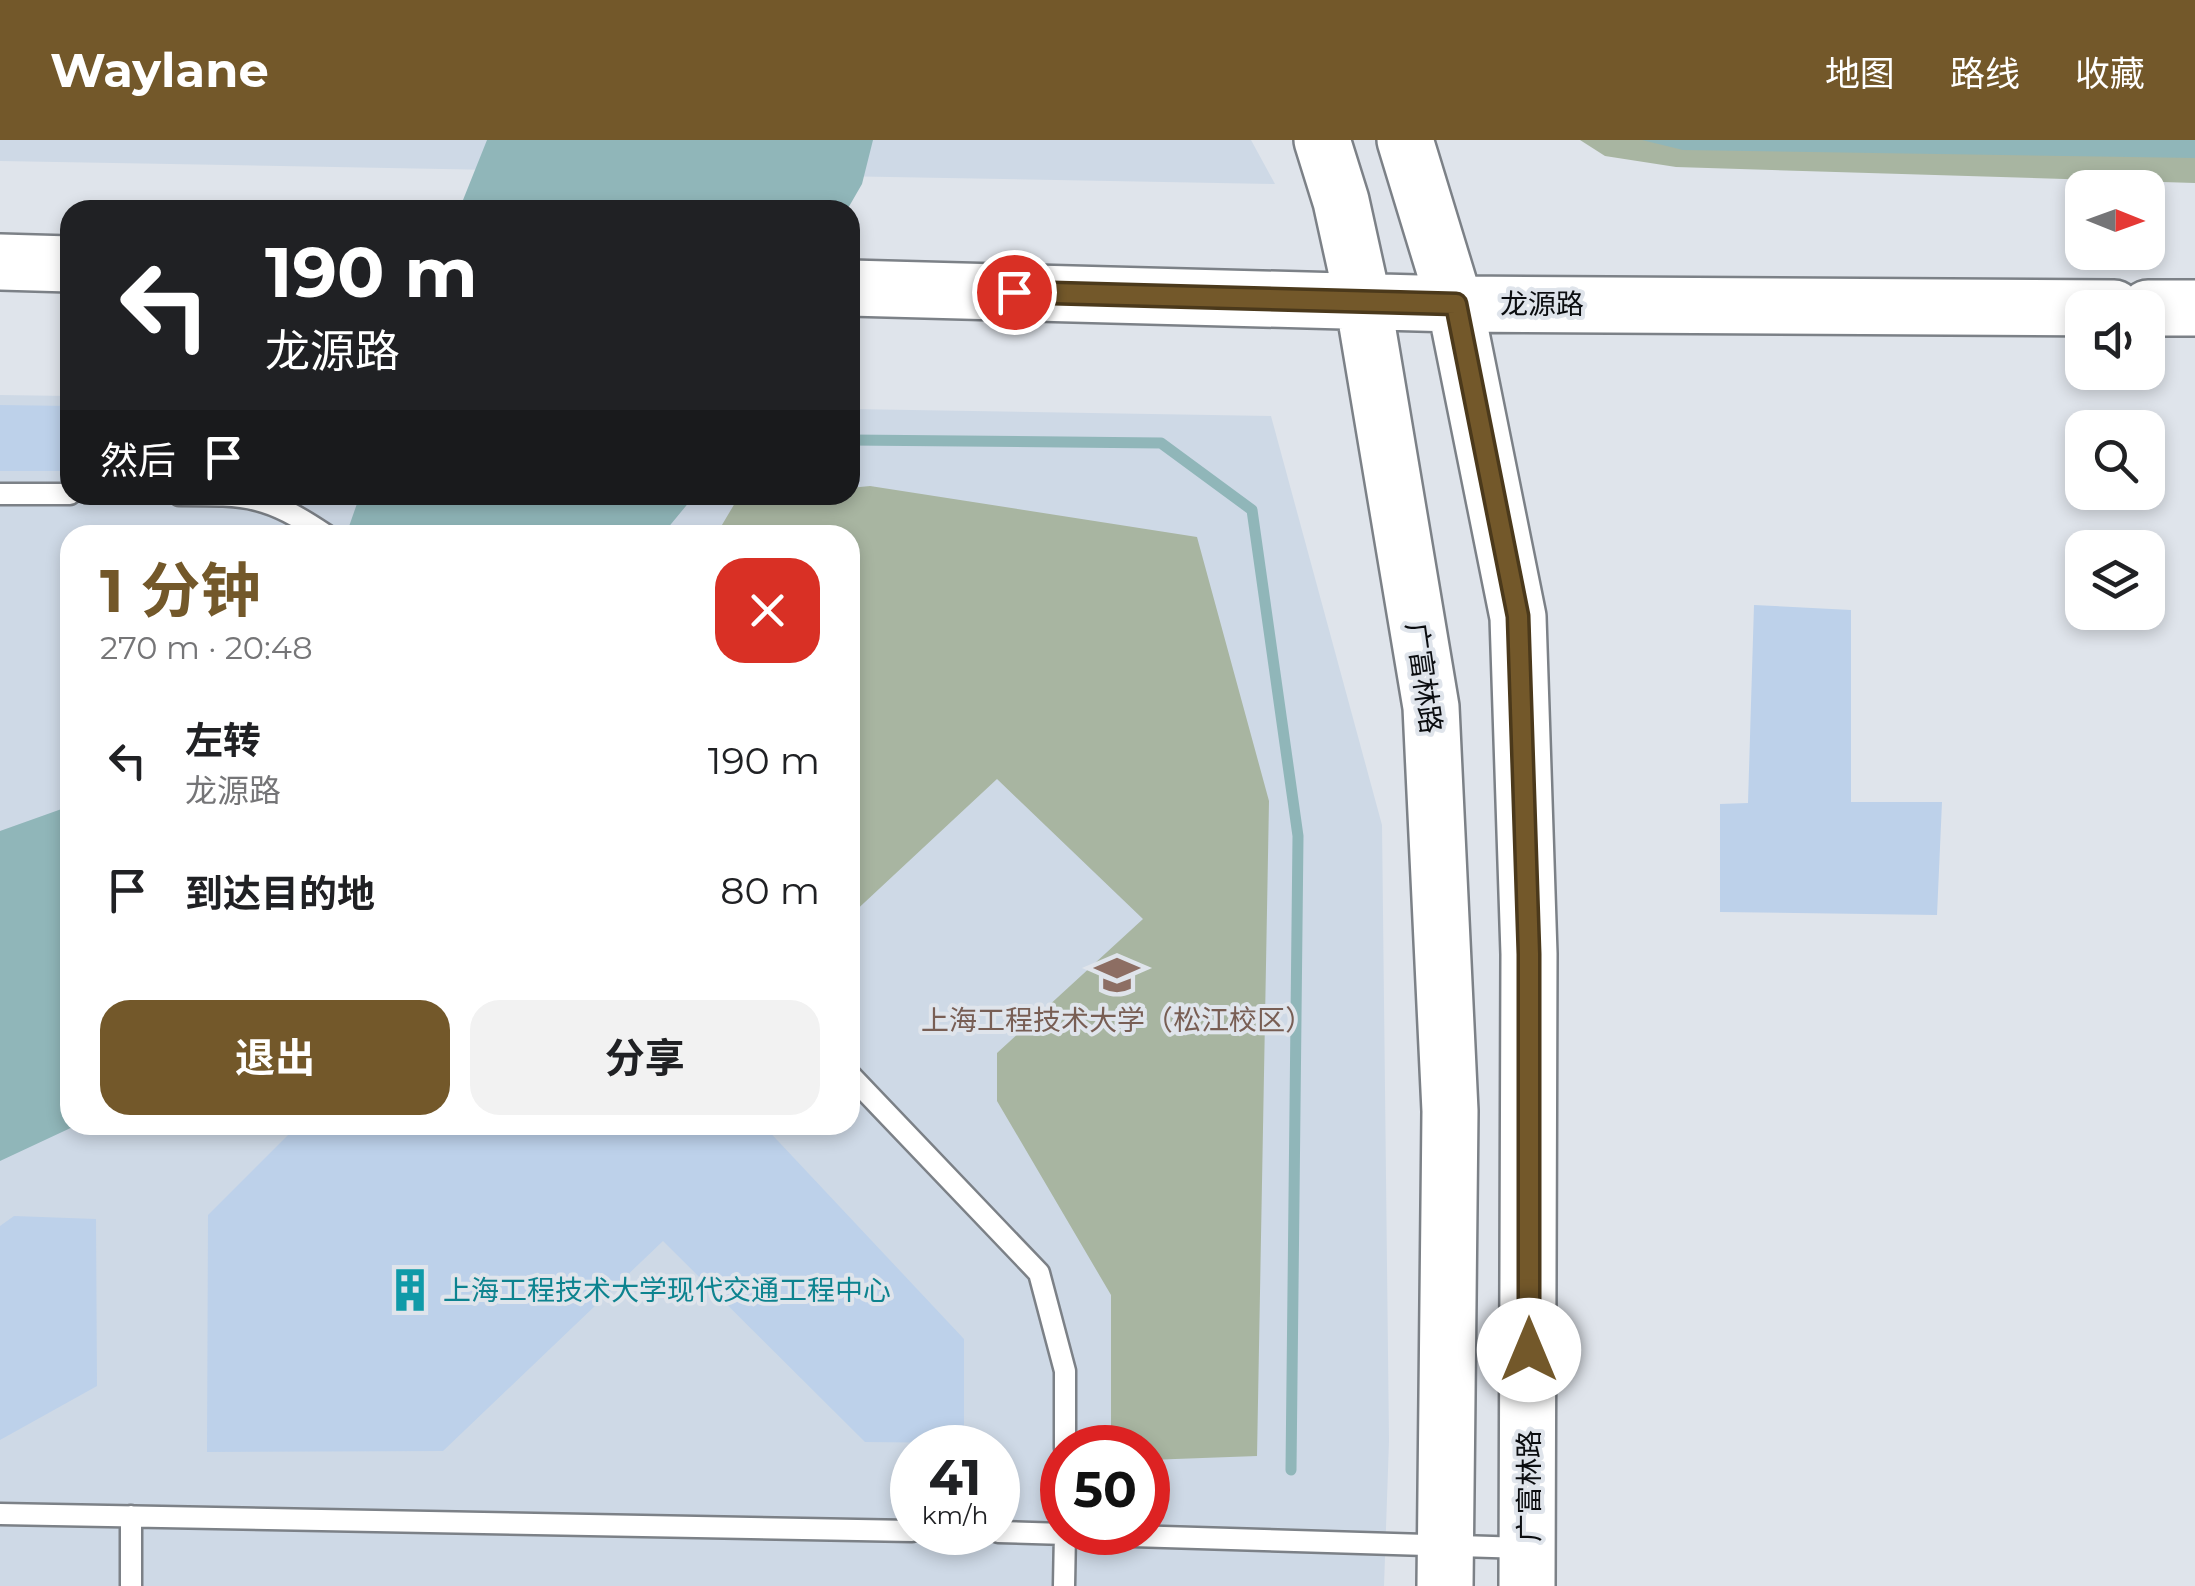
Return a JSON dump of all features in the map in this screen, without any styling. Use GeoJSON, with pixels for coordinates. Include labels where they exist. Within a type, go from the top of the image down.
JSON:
{"type":"FeatureCollection","features":[{"type":"Feature","properties":{"kind":"main road","name":"广富林路"},"geometry":{"type":"LineString","coordinates":[[1322,140],[1341,201],[1363,301],[1432,706],[1450,1111],[1446,1566]]}},
{"type":"Feature","properties":{"kind":"main road","name":"广富林路"},"geometry":{"type":"LineString","coordinates":[[1404,140],[1456,304],[1518,616],[1529,954],[1528,1567]]}},
{"type":"Feature","properties":{"kind":"main road"},"geometry":{"type":"LineString","coordinates":[[0,262],[60,264]]}},
{"type":"Feature","properties":{"kind":"main road","name":"龙源路"},"geometry":{"type":"LineString","coordinates":[[860,288],[1456,304],[2065,308]]}},
{"type":"Feature","properties":{"kind":"main road"},"geometry":{"type":"LineString","coordinates":[[2165,308],[2195,308]]}},
{"type":"Feature","properties":{"kind":"lane"},"geometry":{"type":"LineString","coordinates":[[0,494],[60,494]]}},
{"type":"Feature","properties":{"kind":"lane"},"geometry":{"type":"LineString","coordinates":[[275,505],[311,525]]}},
{"type":"Feature","properties":{"kind":"lane"},"geometry":{"type":"LineString","coordinates":[[860,1085],[1039,1273],[1065,1371],[1065,1425]]}},
{"type":"Feature","properties":{"kind":"lane"},"geometry":{"type":"LineString","coordinates":[[0,1514],[890,1531]]}},
{"type":"Feature","properties":{"kind":"lane"},"geometry":{"type":"LineString","coordinates":[[131,1516],[131,1586]]}},
{"type":"Feature","properties":{"kind":"lane"},"geometry":{"type":"LineString","coordinates":[[1170,1542],[1446,1566],[1528,1567]]}},
{"type":"Feature","properties":{"kind":"lane"},"geometry":{"type":"LineString","coordinates":[[1064,1586],[1065,1555]]}},
{"type":"Feature","properties":{"kind":"shaded area"},"geometry":{"type":"Polygon","coordinates":[[[0,140],[1251,140],[1275,184],[0,161],[0,140]]]}},
{"type":"Feature","properties":{"kind":"shaded area","name":"上海工程技术大学（松江校区）"},"geometry":{"type":"Polygon","coordinates":[[[0,395],[60,396],[60,505],[860,505],[860,409],[1271,416],[1382,825],[1389,1441],[1384,1586],[0,1586],[0,395]]]}},
{"type":"Feature","properties":{"kind":"green space"},"geometry":{"type":"Polygon","coordinates":[[[1580,140],[2195,140],[2195,183],[2165,182],[2165,170],[2065,170],[2065,179],[1676,167],[1605,156],[1580,140]]]}},
{"type":"Feature","properties":{"kind":"green space"},"geometry":{"type":"Polygon","coordinates":[[[870,486],[1197,537],[1269,801],[1257,1456],[1170,1459],[1170,1425],[1111,1425],[1111,1295],[997,1101],[997,1053],[1143,919],[997,779],[860,907],[860,525],[722,525],[734,505],[860,505],[860,487],[870,486]]]}},
{"type":"Feature","properties":{"kind":"water"},"geometry":{"type":"Polygon","coordinates":[[[487,140],[873,140],[862,184],[853,200],[463,200],[487,140]]]}},
{"type":"Feature","properties":{"kind":"water"},"geometry":{"type":"Polygon","coordinates":[[[1642,140],[2195,140],[2195,158],[1683,150],[1642,140]]]}},
{"type":"Feature","properties":{"kind":"water"},"geometry":{"type":"Polygon","coordinates":[[[356,505],[687,505],[670,525],[350,525],[356,505]]]}},
{"type":"Feature","properties":{"kind":"water"},"geometry":{"type":"Polygon","coordinates":[[[60,810],[60,1133],[0,1161],[0,831],[60,810]]]}},
{"type":"Feature","properties":{"kind":"building"},"geometry":{"type":"Polygon","coordinates":[[[0,405],[60,406],[60,471],[0,471],[0,405]]]}},
{"type":"Feature","properties":{"kind":"building"},"geometry":{"type":"Polygon","coordinates":[[[1754,605],[1851,610],[1851,802],[1942,802],[1937,915],[1720,912],[1720,804],[1748,803],[1754,605]]]}},
{"type":"Feature","properties":{"kind":"building","name":"上海工程技术大学现代交通工程中心"},"geometry":{"type":"Polygon","coordinates":[[[288,1135],[772,1135],[964,1339],[964,1425],[890,1425],[890,1442],[865,1442],[663,1241],[443,1451],[207,1452],[208,1215],[288,1135]]]}},
{"type":"Feature","properties":{"kind":"building"},"geometry":{"type":"Polygon","coordinates":[[[14,1216],[96,1219],[97,1386],[0,1440],[0,1226],[14,1216]]]}},
{"type":"Feature","properties":{"kind":"waterway"},"geometry":{"type":"LineString","coordinates":[[860,440],[1161,443],[1252,510],[1298,836],[1291,1470]]}},
{"type":"Feature","properties":{"kind":"place","name":"上海工程技术大学（松江校区）"},"geometry":{"type":"Point","coordinates":[1117,975]}},
{"type":"Feature","properties":{"kind":"place","name":"上海工程技术大学现代交通工程中心"},"geometry":{"type":"Point","coordinates":[410,1290]}},
{"type":"Feature","properties":{"kind":"route"},"geometry":{"type":"LineString","coordinates":[[1014,292],[1456,304],[1518,616],[1529,954],[1529,1350]]}}]}
